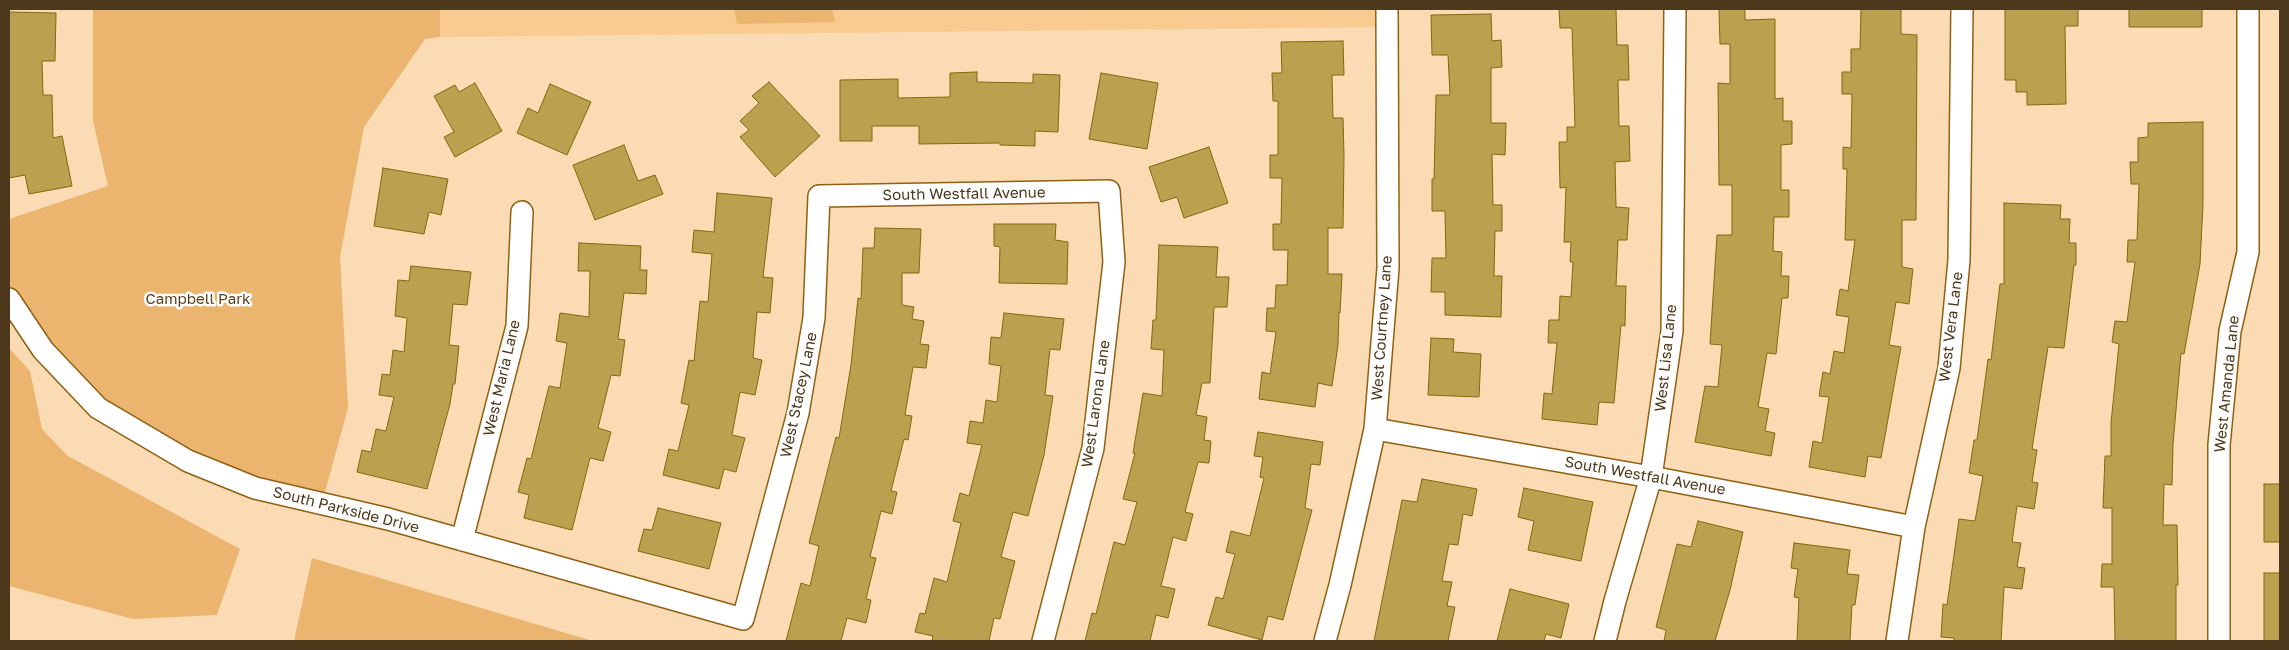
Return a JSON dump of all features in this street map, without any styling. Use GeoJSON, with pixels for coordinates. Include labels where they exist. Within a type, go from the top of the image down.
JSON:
{"type":"FeatureCollection","features":[{"type":"Feature","properties":{"kind":"street","name":"West Courtney Lane"},"geometry":{"type":"LineString","coordinates":[[1324,641],[1340,585],[1375,429],[1388,268],[1387,9]]}},
{"type":"Feature","properties":{"kind":"street","name":"West Lisa Lane"},"geometry":{"type":"LineString","coordinates":[[1605,641],[1651,476],[1672,331],[1675,9]]}},
{"type":"Feature","properties":{"kind":"street","name":"West Vera Lane"},"geometry":{"type":"LineString","coordinates":[[1897,641],[1914,527],[1949,368],[1958,270],[1962,9]]}},
{"type":"Feature","properties":{"kind":"street","name":"West Amanda Lane"},"geometry":{"type":"LineString","coordinates":[[2220,641],[2220,445],[2230,331],[2248,252],[2248,9]]}},
{"type":"Feature","properties":{"kind":"street","name":"South Westfall Avenue"},"geometry":{"type":"LineString","coordinates":[[819,196],[1109,191]]}},
{"type":"Feature","properties":{"kind":"street","name":"West Larona Lane"},"geometry":{"type":"LineString","coordinates":[[1043,641],[1093,448],[1114,262],[1109,191]]}},
{"type":"Feature","properties":{"kind":"street","name":"West Stacey Lane"},"geometry":{"type":"LineString","coordinates":[[743,620],[798,413],[814,318],[819,196]]}},
{"type":"Feature","properties":{"kind":"street","name":"West Maria Lane"},"geometry":{"type":"LineString","coordinates":[[462,540],[517,326],[522,212]]}},
{"type":"Feature","properties":{"kind":"street","name":"South Parkside Drive"},"geometry":{"type":"LineString","coordinates":[[9,299],[43,350],[98,408],[188,461],[254,488],[378,516],[743,620]]}},
{"type":"Feature","properties":{"kind":"street","name":"South Westfall Avenue"},"geometry":{"type":"LineString","coordinates":[[1375,429],[1651,476],[1914,527]]}},
{"type":"Feature","properties":{"kind":"shaded area"},"geometry":{"type":"Polygon","coordinates":[[[440,9],[1387,9],[1387,27],[440,37],[440,9]]]}},
{"type":"Feature","properties":{"kind":"green space","name":"Campbell Park"},"geometry":{"type":"Polygon","coordinates":[[[93,9],[440,9],[440,37],[425,39],[364,127],[340,257],[348,408],[322,503],[255,488],[98,408],[9,299],[9,219],[108,186],[93,121],[93,9]]]}},
{"type":"Feature","properties":{"kind":"green space"},"geometry":{"type":"Polygon","coordinates":[[[734,9],[832,9],[835,22],[737,24],[734,9]]]}},
{"type":"Feature","properties":{"kind":"green space"},"geometry":{"type":"Polygon","coordinates":[[[9,348],[30,371],[42,429],[68,456],[240,549],[217,615],[133,619],[9,586],[9,348]]]}},
{"type":"Feature","properties":{"kind":"green space"},"geometry":{"type":"Polygon","coordinates":[[[312,558],[593,641],[294,641],[312,558]]]}},
{"type":"Feature","properties":{"kind":"building"},"geometry":{"type":"Polygon","coordinates":[[[1559,9],[1616,9],[1617,45],[1628,45],[1629,80],[1618,80],[1619,126],[1629,126],[1630,161],[1615,162],[1616,207],[1629,208],[1627,240],[1618,240],[1616,286],[1626,286],[1625,326],[1621,325],[1614,403],[1599,402],[1597,425],[1542,419],[1544,393],[1552,394],[1557,343],[1548,343],[1549,320],[1559,320],[1560,296],[1571,297],[1573,262],[1570,262],[1571,242],[1564,242],[1566,187],[1560,188],[1559,142],[1567,142],[1567,127],[1575,127],[1572,28],[1560,28],[1559,9]]]}},
{"type":"Feature","properties":{"kind":"building"},"geometry":{"type":"Polygon","coordinates":[[[1719,9],[1745,9],[1745,20],[1775,19],[1775,99],[1783,98],[1783,121],[1792,121],[1792,144],[1781,145],[1781,190],[1789,190],[1789,217],[1774,217],[1773,251],[1782,252],[1781,276],[1789,276],[1788,298],[1782,298],[1776,354],[1767,353],[1758,407],[1769,409],[1765,431],[1775,433],[1771,456],[1695,442],[1705,386],[1718,387],[1722,345],[1710,344],[1717,235],[1732,235],[1732,185],[1719,185],[1718,83],[1730,84],[1730,44],[1720,44],[1719,9]]]}},
{"type":"Feature","properties":{"kind":"building"},"geometry":{"type":"Polygon","coordinates":[[[1861,9],[1901,9],[1901,34],[1917,35],[1916,220],[1902,220],[1902,267],[1913,269],[1909,304],[1896,302],[1889,345],[1901,347],[1881,458],[1868,456],[1865,477],[1809,467],[1813,441],[1822,443],[1829,397],[1819,396],[1823,372],[1830,374],[1834,351],[1844,353],[1849,317],[1836,315],[1840,289],[1848,291],[1855,240],[1845,240],[1847,169],[1843,169],[1843,147],[1851,148],[1852,94],[1842,94],[1842,72],[1851,72],[1851,49],[1860,49],[1861,9]]]}},
{"type":"Feature","properties":{"kind":"building"},"geometry":{"type":"Polygon","coordinates":[[[2005,9],[2078,9],[2078,26],[2065,26],[2066,104],[2027,105],[2027,92],[2016,92],[2016,80],[2005,80],[2005,9]]]}},
{"type":"Feature","properties":{"kind":"building"},"geometry":{"type":"Polygon","coordinates":[[[2129,9],[2202,9],[2202,27],[2129,27],[2129,9]]]}},
{"type":"Feature","properties":{"kind":"building"},"geometry":{"type":"Polygon","coordinates":[[[9,12],[56,13],[55,61],[42,61],[43,95],[52,95],[53,138],[62,136],[72,186],[29,194],[25,175],[9,178],[9,12]]]}},
{"type":"Feature","properties":{"kind":"building"},"geometry":{"type":"Polygon","coordinates":[[[1491,14],[1492,41],[1501,40],[1502,67],[1491,68],[1491,123],[1506,123],[1505,155],[1492,154],[1493,205],[1502,205],[1502,231],[1495,231],[1494,276],[1502,276],[1501,317],[1445,315],[1445,292],[1431,292],[1432,258],[1446,258],[1445,211],[1432,211],[1432,179],[1434,179],[1436,95],[1450,95],[1448,55],[1432,55],[1431,15],[1491,14]]]}},
{"type":"Feature","properties":{"kind":"building"},"geometry":{"type":"Polygon","coordinates":[[[1343,41],[1344,75],[1332,75],[1333,118],[1343,118],[1344,155],[1343,228],[1328,228],[1328,274],[1342,274],[1338,345],[1332,386],[1318,383],[1315,407],[1259,399],[1262,372],[1270,374],[1276,332],[1266,331],[1267,308],[1275,308],[1276,285],[1287,285],[1288,250],[1273,250],[1273,224],[1281,224],[1282,178],[1270,178],[1270,155],[1278,155],[1278,101],[1273,101],[1272,73],[1282,73],[1281,42],[1343,41]]]}},
{"type":"Feature","properties":{"kind":"building"},"geometry":{"type":"Polygon","coordinates":[[[977,72],[977,82],[1033,83],[1033,74],[1060,75],[1058,132],[1035,131],[1035,146],[1000,145],[1000,143],[919,144],[919,126],[872,126],[872,141],[840,141],[840,80],[898,79],[898,98],[950,97],[950,73],[977,72]]]}},
{"type":"Feature","properties":{"kind":"building"},"geometry":{"type":"Polygon","coordinates":[[[1101,73],[1158,83],[1147,149],[1089,139],[1101,73]]]}},
{"type":"Feature","properties":{"kind":"building"},"geometry":{"type":"Polygon","coordinates":[[[769,82],[820,136],[775,177],[740,137],[749,130],[740,121],[759,103],[752,96],[769,82]]]}},
{"type":"Feature","properties":{"kind":"building"},"geometry":{"type":"Polygon","coordinates":[[[475,83],[502,131],[455,157],[444,137],[454,132],[434,96],[455,85],[459,92],[475,83]]]}},
{"type":"Feature","properties":{"kind":"building"},"geometry":{"type":"Polygon","coordinates":[[[550,84],[591,102],[567,155],[517,133],[528,108],[538,113],[550,84]]]}},
{"type":"Feature","properties":{"kind":"building"},"geometry":{"type":"Polygon","coordinates":[[[2203,122],[2203,204],[2200,264],[2184,354],[2181,353],[2173,444],[2172,485],[2164,484],[2163,525],[2177,525],[2178,585],[2176,585],[2176,641],[2115,641],[2114,587],[2101,587],[2102,564],[2112,564],[2112,508],[2103,508],[2105,456],[2111,456],[2111,423],[2119,344],[2112,342],[2115,321],[2127,322],[2135,262],[2127,262],[2128,240],[2137,240],[2139,184],[2131,184],[2130,162],[2138,162],[2138,138],[2148,137],[2148,123],[2203,122]]]}},
{"type":"Feature","properties":{"kind":"building"},"geometry":{"type":"Polygon","coordinates":[[[624,145],[638,181],[655,175],[663,194],[595,220],[573,165],[624,145]]]}},
{"type":"Feature","properties":{"kind":"building"},"geometry":{"type":"Polygon","coordinates":[[[1209,147],[1228,203],[1184,218],[1177,197],[1161,202],[1149,167],[1209,147]]]}},
{"type":"Feature","properties":{"kind":"building"},"geometry":{"type":"Polygon","coordinates":[[[383,168],[448,179],[441,215],[429,212],[424,234],[374,226],[383,168]]]}},
{"type":"Feature","properties":{"kind":"building"},"geometry":{"type":"Polygon","coordinates":[[[717,193],[772,198],[763,277],[773,278],[770,313],[757,312],[753,358],[762,360],[755,395],[740,392],[732,435],[745,438],[736,472],[724,469],[719,489],[663,475],[669,449],[678,451],[689,405],[681,403],[689,360],[694,361],[700,301],[708,302],[712,254],[692,252],[694,230],[714,232],[717,193]]]}},
{"type":"Feature","properties":{"kind":"building"},"geometry":{"type":"Polygon","coordinates":[[[2004,203],[2061,205],[2060,219],[2070,219],[2069,243],[2076,243],[2076,265],[2074,265],[2064,348],[2048,347],[2032,449],[2037,450],[2032,482],[2038,483],[2034,509],[2017,506],[2012,542],[2021,543],[2017,567],[2025,568],[2022,589],[2004,587],[2001,641],[1954,641],[1954,638],[1941,637],[1943,604],[1947,605],[1959,519],[1975,521],[1983,476],[1969,473],[1974,440],[1977,440],[1988,359],[1991,360],[2000,284],[2004,284],[2004,203]]]}},
{"type":"Feature","properties":{"kind":"building"},"geometry":{"type":"Polygon","coordinates":[[[994,224],[1056,224],[1055,240],[1068,242],[1067,284],[999,283],[1000,247],[994,246],[994,224]]]}},
{"type":"Feature","properties":{"kind":"building"},"geometry":{"type":"Polygon","coordinates":[[[875,228],[921,229],[919,273],[902,273],[902,305],[914,307],[912,319],[924,321],[920,344],[929,345],[926,368],[913,367],[905,415],[912,416],[908,440],[904,439],[891,491],[897,492],[892,514],[881,511],[870,557],[876,558],[866,599],[871,600],[866,623],[847,618],[841,641],[786,641],[801,583],[810,586],[819,546],[809,543],[836,437],[839,438],[851,365],[858,298],[861,299],[863,248],[874,248],[875,228]]]}},
{"type":"Feature","properties":{"kind":"building"},"geometry":{"type":"Polygon","coordinates":[[[579,243],[641,246],[640,270],[647,270],[646,294],[624,293],[618,339],[625,340],[620,376],[611,375],[598,428],[611,432],[603,461],[590,458],[572,530],[524,518],[529,495],[518,492],[527,458],[531,459],[549,386],[560,388],[567,343],[556,341],[560,313],[589,317],[590,271],[578,271],[579,243]]]}},
{"type":"Feature","properties":{"kind":"building"},"geometry":{"type":"Polygon","coordinates":[[[1159,245],[1218,247],[1216,277],[1229,277],[1227,307],[1214,307],[1210,383],[1202,383],[1196,415],[1207,417],[1204,440],[1211,441],[1209,463],[1198,462],[1185,512],[1193,514],[1186,541],[1173,537],[1161,586],[1175,589],[1168,618],[1156,615],[1150,641],[1085,641],[1092,613],[1096,614],[1114,542],[1125,545],[1137,502],[1123,499],[1135,453],[1133,453],[1143,393],[1162,396],[1164,350],[1151,349],[1153,320],[1156,320],[1159,245]]]}},
{"type":"Feature","properties":{"kind":"building"},"geometry":{"type":"Polygon","coordinates":[[[411,266],[471,272],[467,305],[453,304],[449,345],[459,346],[455,384],[453,384],[450,404],[427,489],[357,472],[362,450],[371,452],[376,429],[386,431],[394,397],[379,395],[382,374],[390,375],[393,350],[404,352],[407,318],[395,316],[398,280],[409,281],[411,266]]]}},
{"type":"Feature","properties":{"kind":"building"},"geometry":{"type":"Polygon","coordinates":[[[1004,313],[1064,319],[1060,350],[1050,349],[1045,395],[1053,396],[1044,455],[1028,516],[1013,512],[1001,557],[1015,561],[1000,619],[994,618],[989,641],[932,641],[933,636],[915,632],[920,613],[925,614],[934,578],[947,582],[961,523],[953,521],[960,493],[969,496],[982,445],[967,443],[970,421],[983,423],[986,400],[997,402],[1001,366],[989,364],[991,337],[1001,338],[1004,313]]]}},
{"type":"Feature","properties":{"kind":"building"},"geometry":{"type":"Polygon","coordinates":[[[1431,338],[1454,339],[1453,352],[1481,354],[1479,397],[1428,395],[1431,338]]]}},
{"type":"Feature","properties":{"kind":"building"},"geometry":{"type":"Polygon","coordinates":[[[1258,432],[1323,442],[1320,465],[1311,464],[1305,508],[1312,510],[1283,620],[1268,616],[1262,640],[1208,625],[1216,597],[1223,599],[1235,554],[1226,552],[1231,531],[1250,536],[1264,478],[1260,477],[1263,457],[1254,456],[1258,432]]]}},
{"type":"Feature","properties":{"kind":"building"},"geometry":{"type":"Polygon","coordinates":[[[1422,479],[1477,489],[1472,516],[1463,514],[1458,545],[1449,544],[1442,581],[1452,582],[1447,606],[1455,607],[1448,641],[1374,641],[1402,500],[1417,502],[1422,479]]]}},
{"type":"Feature","properties":{"kind":"building"},"geometry":{"type":"Polygon","coordinates":[[[2264,484],[2280,484],[2280,542],[2264,542],[2264,484]]]}},
{"type":"Feature","properties":{"kind":"building"},"geometry":{"type":"Polygon","coordinates":[[[1524,488],[1593,502],[1581,561],[1528,550],[1534,521],[1518,517],[1524,488]]]}},
{"type":"Feature","properties":{"kind":"building"},"geometry":{"type":"Polygon","coordinates":[[[658,508],[721,523],[709,569],[638,551],[644,529],[652,530],[658,508]]]}},
{"type":"Feature","properties":{"kind":"building"},"geometry":{"type":"Polygon","coordinates":[[[1698,521],[1743,532],[1730,590],[1715,641],[1664,641],[1666,630],[1656,627],[1677,544],[1691,547],[1698,521]]]}},
{"type":"Feature","properties":{"kind":"building"},"geometry":{"type":"Polygon","coordinates":[[[1794,543],[1850,550],[1847,574],[1859,575],[1855,605],[1852,605],[1850,641],[1797,641],[1799,598],[1794,597],[1798,569],[1791,568],[1794,543]]]}},
{"type":"Feature","properties":{"kind":"building"},"geometry":{"type":"Polygon","coordinates":[[[2264,573],[2280,573],[2280,641],[2264,641],[2264,573]]]}},
{"type":"Feature","properties":{"kind":"building"},"geometry":{"type":"Polygon","coordinates":[[[1510,589],[1569,604],[1561,638],[1546,634],[1544,641],[1497,641],[1510,589]]]}}]}
